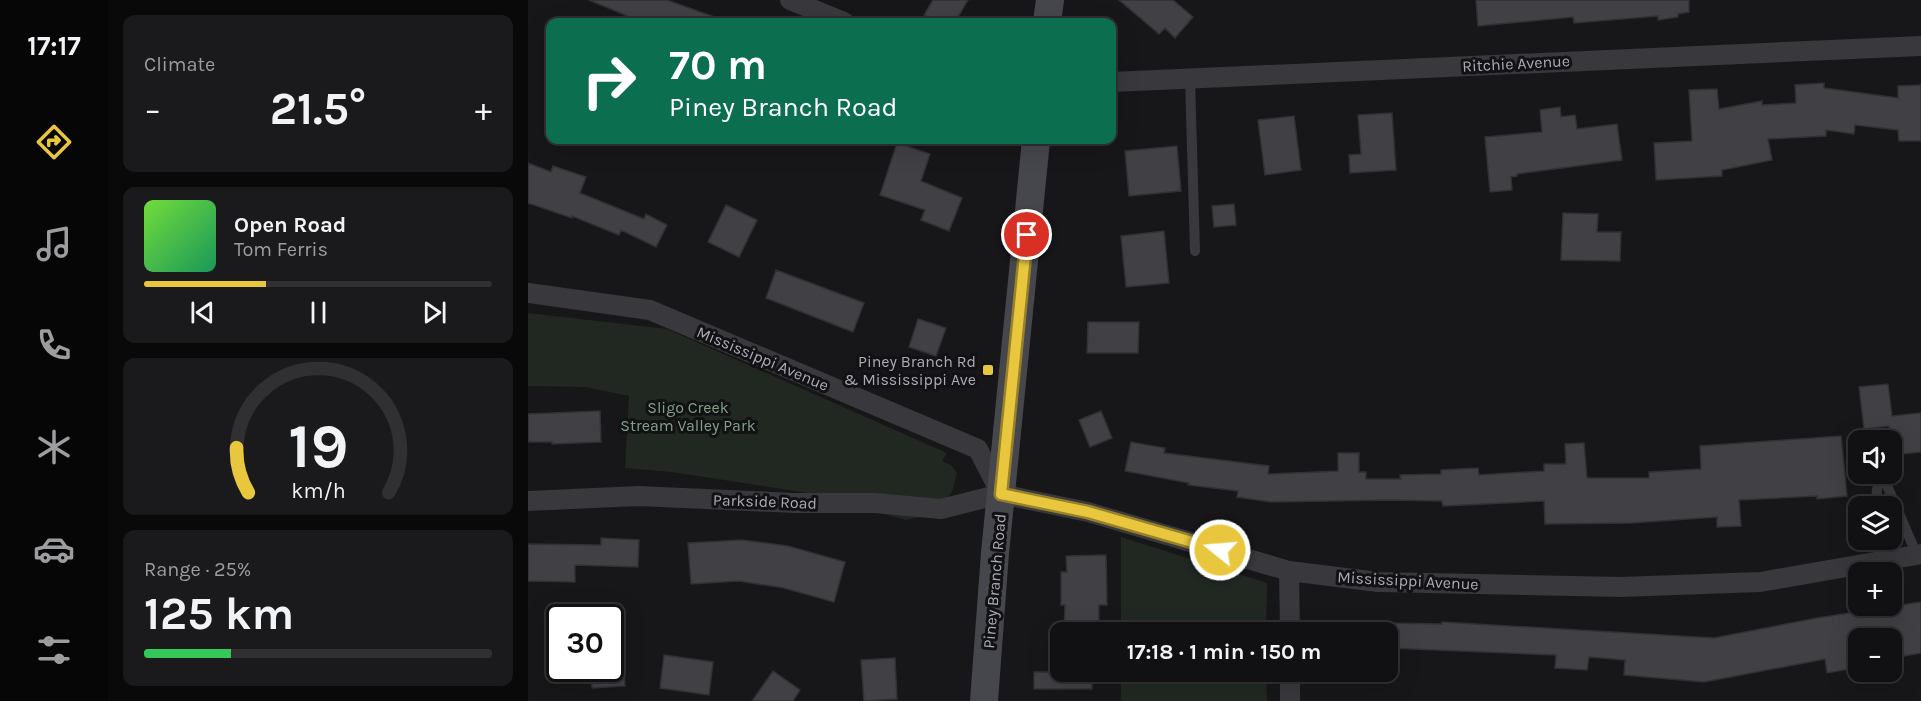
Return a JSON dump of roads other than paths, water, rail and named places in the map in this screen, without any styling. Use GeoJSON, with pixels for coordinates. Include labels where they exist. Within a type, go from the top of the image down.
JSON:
{"type":"FeatureCollection","features":[{"type":"Feature","properties":{"kind":"main road"},"geometry":{"type":"LineString","coordinates":[[1048,18],[1050,0]]}},
{"type":"Feature","properties":{"kind":"main road","name":"Piney Branch Road"},"geometry":{"type":"LineString","coordinates":[[984,701],[1001,494],[1036,144]]}},
{"type":"Feature","properties":{"kind":"street"},"geometry":{"type":"LineString","coordinates":[[790,0],[834,18]]}},
{"type":"Feature","properties":{"kind":"street","name":"Ritchie Avenue"},"geometry":{"type":"LineString","coordinates":[[1116,82],[1921,46]]}},
{"type":"Feature","properties":{"kind":"street","name":"Mississippi Avenue"},"geometry":{"type":"LineString","coordinates":[[528,293],[650,310],[661,314],[978,449],[1001,494],[1088,512],[1289,571],[1378,582],[1620,587],[1760,582],[1848,567]]}},
{"type":"Feature","properties":{"kind":"street","name":"Parkside Road"},"geometry":{"type":"LineString","coordinates":[[528,501],[638,496],[875,503],[941,509],[1001,494]]}},
{"type":"Feature","properties":{"kind":"street","name":"Mississippi Avenue"},"geometry":{"type":"LineString","coordinates":[[1880,562],[1919,555]]}},
{"type":"Feature","properties":{"kind":"street"},"geometry":{"type":"LineString","coordinates":[[1289,571],[1290,622]]}},
{"type":"Feature","properties":{"kind":"street"},"geometry":{"type":"LineString","coordinates":[[1290,682],[1290,701]]}},
{"type":"Feature","properties":{"kind":"lane"},"geometry":{"type":"LineString","coordinates":[[1190,79],[1195,251]]}},
{"type":"Feature","properties":{"kind":"lane"},"geometry":{"type":"LineString","coordinates":[[1885,484],[1919,555]]}},
{"type":"Feature","properties":{"kind":"lane"},"geometry":{"type":"LineString","coordinates":[[1879,550],[1880,562]]}},
{"type":"Feature","properties":{"kind":"place","name":"Piney Branch Rd & Mississippi Ave"},"geometry":{"type":"Point","coordinates":[988,370]}},
{"type":"Feature","properties":{"kind":"park label","name":"Sligo Creek Stream Valley Park"},"geometry":{"type":"Point","coordinates":[688,416]}}]}
